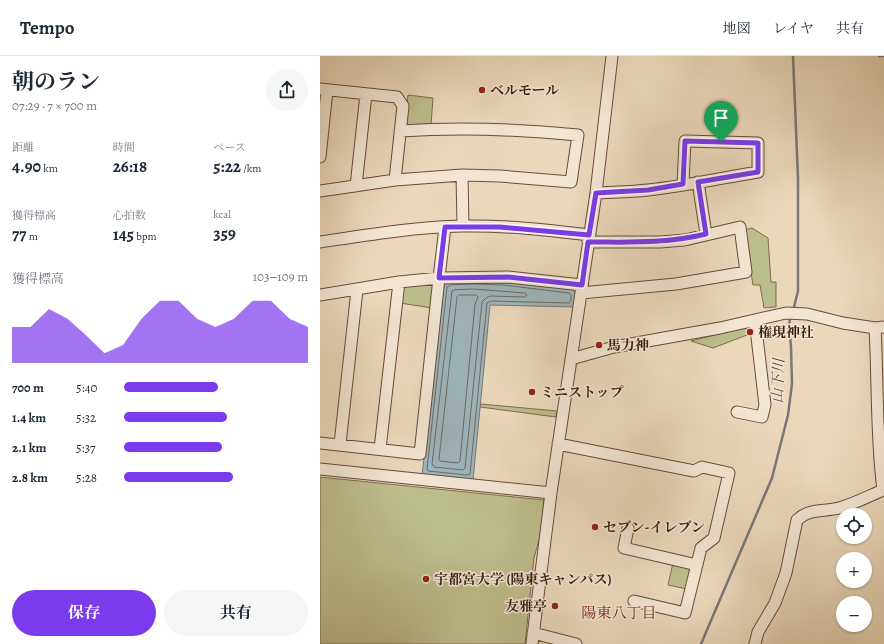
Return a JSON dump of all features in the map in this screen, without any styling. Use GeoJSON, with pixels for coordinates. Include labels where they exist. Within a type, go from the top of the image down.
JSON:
{"type":"FeatureCollection","features":[{"type":"Feature","properties":{"kind":"street"},"geometry":{"type":"LineString","coordinates":[[576,644],[533,638],[551,493],[588,238],[596,193],[612,56]]}},
{"type":"Feature","properties":{"kind":"street"},"geometry":{"type":"LineString","coordinates":[[320,157],[324,90],[397,97],[403,106],[395,180]]}},
{"type":"Feature","properties":{"kind":"street"},"geometry":{"type":"LineString","coordinates":[[356,186],[366,94]]}},
{"type":"Feature","properties":{"kind":"street"},"geometry":{"type":"LineString","coordinates":[[320,191],[395,180],[462,175],[500,176],[571,182],[578,135],[505,129],[431,129],[400,131]]}},
{"type":"Feature","properties":{"kind":"street"},"geometry":{"type":"LineString","coordinates":[[596,193],[648,190],[758,172],[758,143],[685,141],[683,184]]}},
{"type":"Feature","properties":{"kind":"street"},"geometry":{"type":"LineString","coordinates":[[462,175],[463,226]]}},
{"type":"Feature","properties":{"kind":"street"},"geometry":{"type":"LineString","coordinates":[[698,182],[706,234]]}},
{"type":"Feature","properties":{"kind":"street"},"geometry":{"type":"LineString","coordinates":[[320,242],[373,234],[463,226],[540,230],[588,238],[660,242],[684,240],[740,227],[746,272],[676,284],[581,289],[508,277],[439,278],[399,282],[320,296]]}},
{"type":"Feature","properties":{"kind":"street"},"geometry":{"type":"LineString","coordinates":[[320,442],[420,454],[445,227]]}},
{"type":"Feature","properties":{"kind":"street"},"geometry":{"type":"LineString","coordinates":[[380,449],[399,282]]}},
{"type":"Feature","properties":{"kind":"street"},"geometry":{"type":"LineString","coordinates":[[340,444],[357,290]]}},
{"type":"Feature","properties":{"kind":"street"},"geometry":{"type":"LineString","coordinates":[[571,359],[614,348],[720,328],[786,313],[807,314],[843,323],[879,328],[877,371],[878,442],[884,492],[839,508],[809,512],[797,520],[786,573],[775,603],[758,632],[755,644]]}},
{"type":"Feature","properties":{"kind":"street"},"geometry":{"type":"LineString","coordinates":[[737,412],[762,417],[765,405],[755,320]]}},
{"type":"Feature","properties":{"kind":"street"},"geometry":{"type":"LineString","coordinates":[[558,444],[694,470],[702,467],[729,473],[714,538],[701,548],[685,613],[634,601]]}},
{"type":"Feature","properties":{"kind":"street"},"geometry":{"type":"LineString","coordinates":[[320,469],[551,493]]}},
{"type":"Feature","properties":{"kind":"street"},"geometry":{"type":"LineString","coordinates":[[628,528],[624,548],[697,565]]}},
{"type":"Feature","properties":{"kind":"green space"},"geometry":{"type":"Polygon","coordinates":[[[408,95],[433,98],[431,125],[409,126],[405,121],[408,95]]]}},
{"type":"Feature","properties":{"kind":"green space"},"geometry":{"type":"Polygon","coordinates":[[[752,228],[768,238],[771,282],[776,282],[776,307],[764,308],[760,285],[753,285],[744,230],[752,228]]]}},
{"type":"Feature","properties":{"kind":"green space"},"geometry":{"type":"Polygon","coordinates":[[[431,283],[434,288],[432,308],[400,303],[402,288],[406,284],[431,283]]]}},
{"type":"Feature","properties":{"kind":"green space"},"geometry":{"type":"Polygon","coordinates":[[[746,327],[747,335],[713,348],[691,341],[746,327]]]}},
{"type":"Feature","properties":{"kind":"green space"},"geometry":{"type":"Polygon","coordinates":[[[481,404],[557,411],[556,417],[480,407],[481,404]]]}},
{"type":"Feature","properties":{"kind":"green space","name":"宇都宮大学 (陽東キャンパス)"},"geometry":{"type":"Polygon","coordinates":[[[320,477],[544,500],[540,536],[534,558],[525,644],[320,644],[320,477]]]}},
{"type":"Feature","properties":{"kind":"green space"},"geometry":{"type":"Polygon","coordinates":[[[673,563],[688,566],[691,571],[687,589],[668,585],[673,563]]]}},
{"type":"Feature","properties":{"kind":"water"},"geometry":{"type":"Polygon","coordinates":[[[447,281],[503,281],[572,289],[576,294],[574,307],[490,305],[473,480],[422,475],[444,285],[447,281]]]}},
{"type":"Feature","properties":{"kind":"waterway","name":"山下川"},"geometry":{"type":"LineString","coordinates":[[793,56],[798,178],[798,291],[793,311]]}},
{"type":"Feature","properties":{"kind":"waterway"},"geometry":{"type":"LineString","coordinates":[[879,56],[884,56]]}},
{"type":"Feature","properties":{"kind":"waterway","name":"山下川"},"geometry":{"type":"LineString","coordinates":[[701,644],[772,478],[788,415],[792,384],[789,324],[791,315]]}},
{"type":"Feature","properties":{"kind":"place","name":"ベルモール"},"geometry":{"type":"Point","coordinates":[482,90]}},
{"type":"Feature","properties":{"kind":"place","name":"権現神社"},"geometry":{"type":"Point","coordinates":[750,332]}},
{"type":"Feature","properties":{"kind":"place","name":"馬力神"},"geometry":{"type":"Point","coordinates":[599,345]}},
{"type":"Feature","properties":{"kind":"place","name":"ミニストップ"},"geometry":{"type":"Point","coordinates":[532,392]}},
{"type":"Feature","properties":{"kind":"place","name":"セブン-イレブン"},"geometry":{"type":"Point","coordinates":[595,527]}},
{"type":"Feature","properties":{"kind":"place","name":"宇都宮大学 (陽東キャンパス)"},"geometry":{"type":"Point","coordinates":[426,579]}},
{"type":"Feature","properties":{"kind":"place","name":"友雅亭"},"geometry":{"type":"Point","coordinates":[555,606]}},
{"type":"Feature","properties":{"kind":"district","name":"陽東八丁目"},"geometry":{"type":"Point","coordinates":[619,613]}},
{"type":"Feature","properties":{"kind":"route"},"geometry":{"type":"LineString","coordinates":[[685,141],[721,142],[758,143],[758,172],[698,182],[706,234],[684,240],[660,242],[588,242],[582,285],[508,277],[439,278],[445,227],[500,227],[589,235],[596,193],[648,190],[683,184],[685,141]]}}]}
